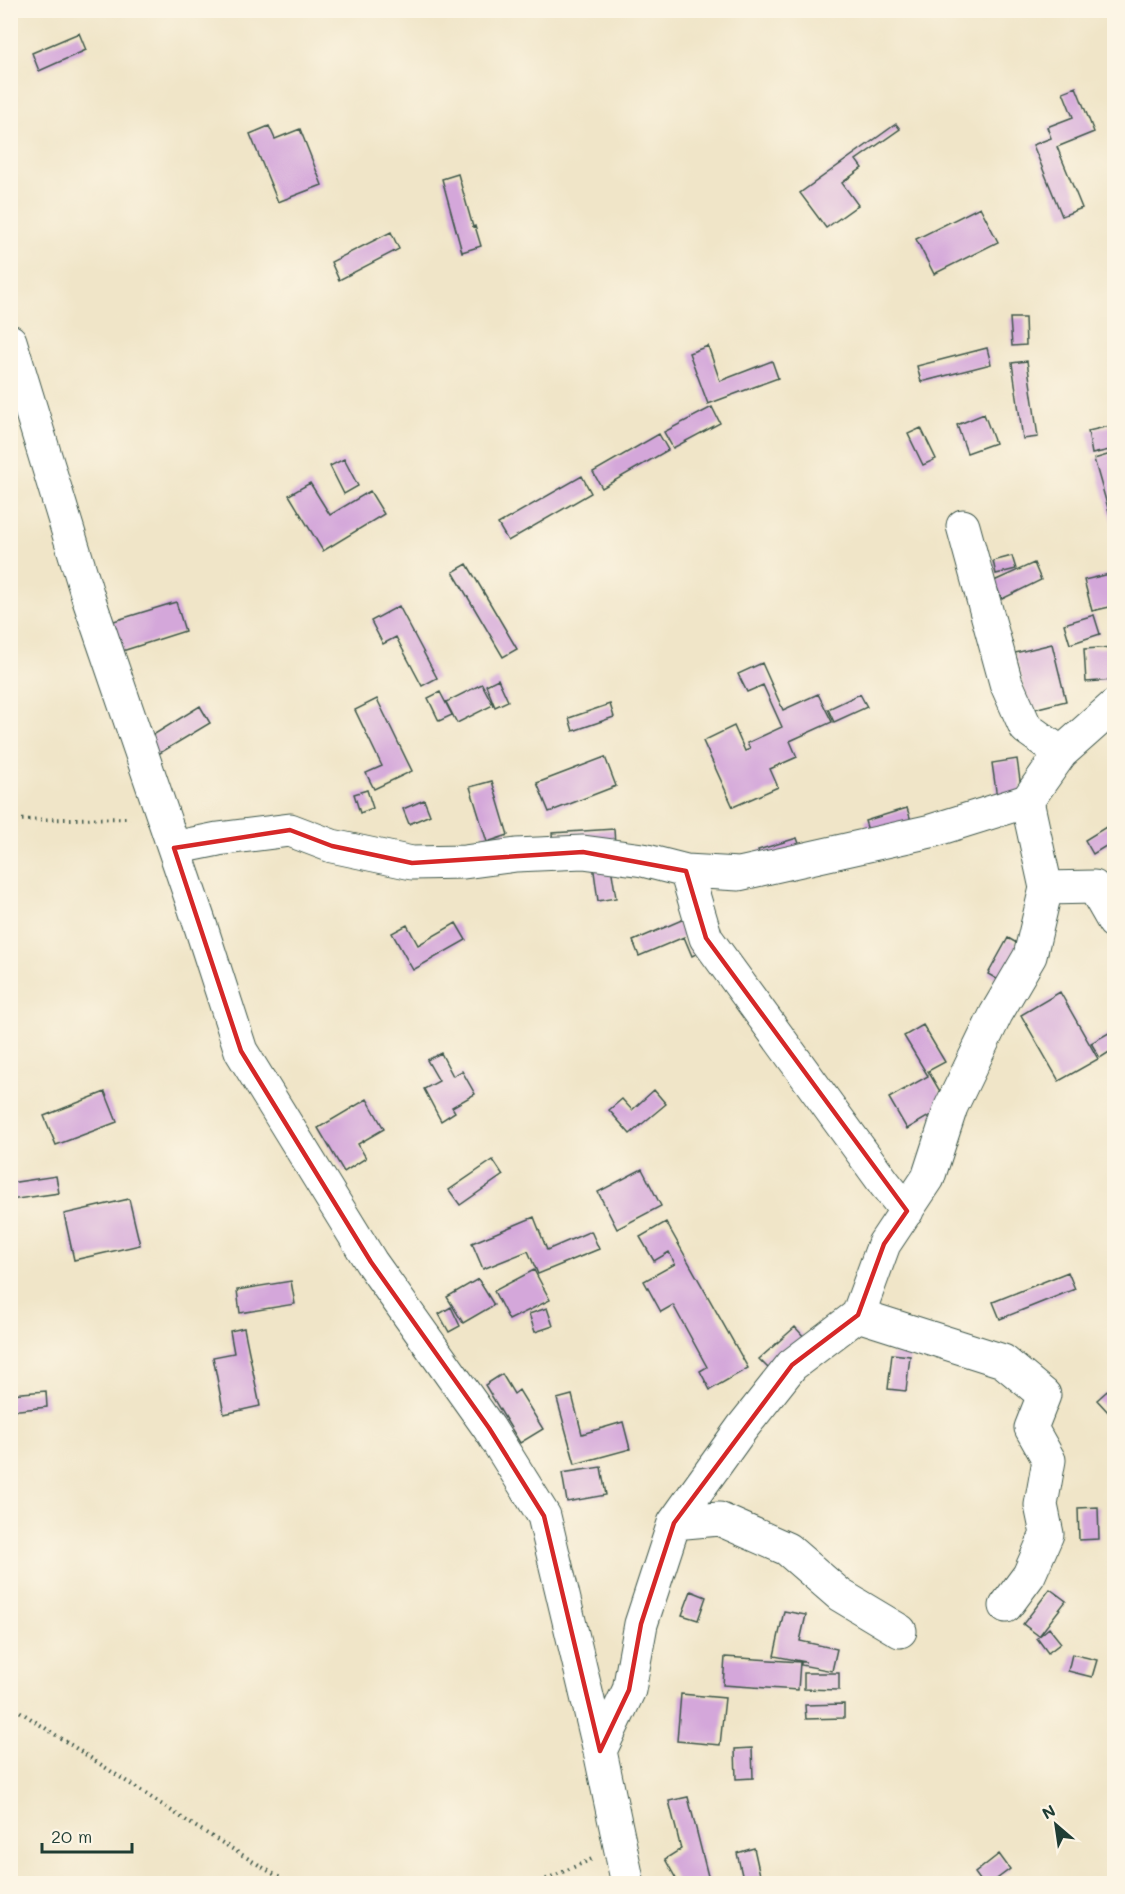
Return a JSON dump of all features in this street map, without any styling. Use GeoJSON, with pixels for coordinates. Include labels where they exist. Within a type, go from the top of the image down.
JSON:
{"type":"FeatureCollection","features":[{"type":"Feature","properties":{"kind":"street"},"geometry":{"type":"LineString","coordinates":[[10,341],[89,600],[241,1051],[371,1262],[489,1428],[544,1516],[600,1751],[628,1884]]}},
{"type":"Feature","properties":{"kind":"street"},"geometry":{"type":"LineString","coordinates":[[963,526],[1006,683],[1026,728],[1061,753]]}},
{"type":"Feature","properties":{"kind":"street"},"geometry":{"type":"LineString","coordinates":[[174,848],[218,839],[290,830],[332,846],[412,863],[464,862],[516,855],[583,852],[643,860],[686,871],[739,874],[931,831],[1027,801],[1061,753],[1114,706]]}},
{"type":"Feature","properties":{"kind":"street"},"geometry":{"type":"LineString","coordinates":[[600,1751],[629,1690],[641,1624],[674,1522],[742,1428],[792,1365],[858,1315],[884,1244],[928,1178],[951,1107],[996,1014],[1030,956],[1046,888],[1027,801]]}},
{"type":"Feature","properties":{"kind":"street"},"geometry":{"type":"LineString","coordinates":[[686,871],[706,938],[885,1184],[907,1210]]}},
{"type":"Feature","properties":{"kind":"street"},"geometry":{"type":"LineString","coordinates":[[1046,888],[1094,887],[1114,922]]}},
{"type":"Feature","properties":{"kind":"street"},"geometry":{"type":"LineString","coordinates":[[858,1315],[1003,1361],[1044,1395],[1031,1428],[1049,1460],[1041,1504],[1047,1534],[1029,1575],[1006,1606]]}},
{"type":"Feature","properties":{"kind":"street"},"geometry":{"type":"LineString","coordinates":[[674,1522],[719,1519],[786,1549],[840,1595],[900,1631]]}},
{"type":"Feature","properties":{"kind":"path"},"geometry":{"type":"LineString","coordinates":[[10,820],[163,817]]}},
{"type":"Feature","properties":{"kind":"path"},"geometry":{"type":"LineString","coordinates":[[10,1705],[193,1825],[290,1884]]}},
{"type":"Feature","properties":{"kind":"path"},"geometry":{"type":"LineString","coordinates":[[535,1884],[620,1846]]}},
{"type":"Feature","properties":{"kind":"highlighted area"},"geometry":{"type":"Polygon","coordinates":[[[290,830],[332,846],[412,863],[583,852],[686,871],[706,938],[907,1211],[884,1244],[858,1315],[792,1365],[674,1523],[641,1624],[629,1690],[600,1751],[544,1516],[489,1428],[371,1262],[241,1051],[174,848],[290,830]]]}},
{"type":"Feature","properties":{"kind":"building"},"geometry":{"type":"Polygon","coordinates":[[[79,33],[86,50],[39,71],[32,53],[79,33]]]}},
{"type":"Feature","properties":{"kind":"building"},"geometry":{"type":"Polygon","coordinates":[[[1076,87],[1094,132],[1057,147],[1082,208],[1062,216],[1033,145],[1051,138],[1047,127],[1073,117],[1063,92],[1076,87]]]}},
{"type":"Feature","properties":{"kind":"building"},"geometry":{"type":"Polygon","coordinates":[[[896,124],[900,129],[856,160],[862,168],[842,183],[858,205],[826,228],[800,193],[896,124]]]}},
{"type":"Feature","properties":{"kind":"building"},"geometry":{"type":"Polygon","coordinates":[[[269,126],[275,139],[300,129],[322,185],[278,202],[250,134],[269,126]]]}},
{"type":"Feature","properties":{"kind":"building"},"geometry":{"type":"Polygon","coordinates":[[[458,174],[473,227],[475,226],[481,246],[462,252],[442,179],[458,174]]]}},
{"type":"Feature","properties":{"kind":"building"},"geometry":{"type":"Polygon","coordinates":[[[980,207],[998,242],[934,274],[916,239],[980,207]]]}},
{"type":"Feature","properties":{"kind":"building"},"geometry":{"type":"Polygon","coordinates":[[[391,232],[399,249],[339,280],[331,262],[391,232]]]}},
{"type":"Feature","properties":{"kind":"building"},"geometry":{"type":"Polygon","coordinates":[[[1010,318],[1025,318],[1026,345],[1012,346],[1010,318]]]}},
{"type":"Feature","properties":{"kind":"building"},"geometry":{"type":"Polygon","coordinates":[[[708,346],[720,381],[772,361],[778,378],[708,404],[689,353],[708,346]]]}},
{"type":"Feature","properties":{"kind":"building"},"geometry":{"type":"Polygon","coordinates":[[[987,348],[991,364],[921,382],[917,366],[987,348]]]}},
{"type":"Feature","properties":{"kind":"building"},"geometry":{"type":"Polygon","coordinates":[[[1027,361],[1038,437],[1023,439],[1012,363],[1027,361]]]}},
{"type":"Feature","properties":{"kind":"building"},"geometry":{"type":"Polygon","coordinates":[[[712,407],[720,423],[673,448],[664,432],[712,407]]]}},
{"type":"Feature","properties":{"kind":"building"},"geometry":{"type":"Polygon","coordinates":[[[984,414],[995,443],[967,453],[957,425],[984,414]]]}},
{"type":"Feature","properties":{"kind":"building"},"geometry":{"type":"Polygon","coordinates":[[[1114,425],[1114,449],[1092,454],[1088,431],[1114,425]]]}},
{"type":"Feature","properties":{"kind":"building"},"geometry":{"type":"Polygon","coordinates":[[[921,428],[936,459],[923,465],[908,434],[921,428]]]}},
{"type":"Feature","properties":{"kind":"building"},"geometry":{"type":"Polygon","coordinates":[[[659,434],[668,450],[602,488],[593,472],[659,434]]]}},
{"type":"Feature","properties":{"kind":"building"},"geometry":{"type":"Polygon","coordinates":[[[1114,453],[1114,529],[1094,459],[1114,453]]]}},
{"type":"Feature","properties":{"kind":"building"},"geometry":{"type":"Polygon","coordinates":[[[344,459],[358,486],[344,494],[330,466],[344,459]]]}},
{"type":"Feature","properties":{"kind":"building"},"geometry":{"type":"Polygon","coordinates":[[[582,476],[591,493],[508,541],[498,524],[582,476]]]}},
{"type":"Feature","properties":{"kind":"building"},"geometry":{"type":"Polygon","coordinates":[[[310,483],[330,515],[370,491],[384,514],[323,551],[289,495],[310,483]]]}},
{"type":"Feature","properties":{"kind":"building"},"geometry":{"type":"Polygon","coordinates":[[[1012,556],[1016,569],[996,574],[993,561],[1012,556]]]}},
{"type":"Feature","properties":{"kind":"building"},"geometry":{"type":"Polygon","coordinates":[[[1034,563],[1041,580],[1002,599],[994,581],[1034,563]]]}},
{"type":"Feature","properties":{"kind":"building"},"geometry":{"type":"Polygon","coordinates":[[[467,564],[517,649],[503,657],[453,572],[467,564]]]}},
{"type":"Feature","properties":{"kind":"building"},"geometry":{"type":"Polygon","coordinates":[[[1114,573],[1114,606],[1092,611],[1084,580],[1114,573]]]}},
{"type":"Feature","properties":{"kind":"building"},"geometry":{"type":"Polygon","coordinates":[[[176,602],[185,631],[113,654],[104,624],[176,602]]]}},
{"type":"Feature","properties":{"kind":"building"},"geometry":{"type":"Polygon","coordinates":[[[399,606],[437,678],[422,686],[396,637],[383,644],[371,621],[399,606]]]}},
{"type":"Feature","properties":{"kind":"building"},"geometry":{"type":"Polygon","coordinates":[[[1094,615],[1100,634],[1070,644],[1064,624],[1094,615]]]}},
{"type":"Feature","properties":{"kind":"building"},"geometry":{"type":"Polygon","coordinates":[[[1052,644],[1066,701],[1030,710],[1015,653],[1052,644]]]}},
{"type":"Feature","properties":{"kind":"building"},"geometry":{"type":"Polygon","coordinates":[[[1114,647],[1114,680],[1086,682],[1084,649],[1114,647]]]}},
{"type":"Feature","properties":{"kind":"building"},"geometry":{"type":"Polygon","coordinates":[[[762,663],[783,710],[818,694],[832,722],[790,741],[797,757],[770,769],[778,787],[733,807],[703,741],[734,726],[745,751],[750,749],[747,743],[782,727],[763,685],[747,692],[738,674],[762,663]]]}},
{"type":"Feature","properties":{"kind":"building"},"geometry":{"type":"Polygon","coordinates":[[[498,679],[508,701],[495,707],[486,685],[498,679]]]}},
{"type":"Feature","properties":{"kind":"building"},"geometry":{"type":"Polygon","coordinates":[[[482,684],[493,705],[457,723],[446,702],[482,684]]]}},
{"type":"Feature","properties":{"kind":"building"},"geometry":{"type":"Polygon","coordinates":[[[440,692],[452,715],[439,721],[428,698],[440,692]]]}},
{"type":"Feature","properties":{"kind":"building"},"geometry":{"type":"Polygon","coordinates":[[[860,694],[867,707],[834,722],[828,709],[860,694]]]}},
{"type":"Feature","properties":{"kind":"building"},"geometry":{"type":"Polygon","coordinates":[[[377,699],[412,771],[374,789],[366,773],[382,766],[355,710],[377,699]]]}},
{"type":"Feature","properties":{"kind":"building"},"geometry":{"type":"Polygon","coordinates":[[[610,704],[614,717],[573,731],[569,718],[610,704]]]}},
{"type":"Feature","properties":{"kind":"building"},"geometry":{"type":"Polygon","coordinates":[[[200,706],[210,723],[155,756],[145,740],[200,706]]]}},
{"type":"Feature","properties":{"kind":"building"},"geometry":{"type":"Polygon","coordinates":[[[605,757],[616,786],[549,812],[537,783],[605,757]]]}},
{"type":"Feature","properties":{"kind":"building"},"geometry":{"type":"Polygon","coordinates":[[[1017,759],[1022,795],[997,798],[992,763],[1017,759]]]}},
{"type":"Feature","properties":{"kind":"building"},"geometry":{"type":"Polygon","coordinates":[[[492,781],[508,835],[487,842],[470,787],[492,781]]]}},
{"type":"Feature","properties":{"kind":"building"},"geometry":{"type":"Polygon","coordinates":[[[367,790],[373,808],[360,813],[354,794],[367,790]]]}},
{"type":"Feature","properties":{"kind":"building"},"geometry":{"type":"Polygon","coordinates":[[[424,800],[430,815],[409,824],[403,809],[424,800]]]}},
{"type":"Feature","properties":{"kind":"building"},"geometry":{"type":"Polygon","coordinates":[[[907,808],[913,827],[871,840],[865,821],[907,808]]]}},
{"type":"Feature","properties":{"kind":"building"},"geometry":{"type":"Polygon","coordinates":[[[1114,822],[1114,841],[1093,854],[1085,840],[1114,822]]]}},
{"type":"Feature","properties":{"kind":"building"},"geometry":{"type":"Polygon","coordinates":[[[614,829],[615,845],[553,848],[552,833],[614,829]]]}},
{"type":"Feature","properties":{"kind":"building"},"geometry":{"type":"Polygon","coordinates":[[[797,838],[802,852],[762,865],[758,850],[797,838]]]}},
{"type":"Feature","properties":{"kind":"building"},"geometry":{"type":"Polygon","coordinates":[[[610,861],[616,898],[598,901],[593,864],[610,861]]]}},
{"type":"Feature","properties":{"kind":"building"},"geometry":{"type":"Polygon","coordinates":[[[684,919],[698,953],[692,956],[684,937],[639,956],[633,941],[684,919]]]}},
{"type":"Feature","properties":{"kind":"building"},"geometry":{"type":"Polygon","coordinates":[[[456,923],[466,940],[413,970],[392,933],[407,925],[418,945],[456,923]]]}},
{"type":"Feature","properties":{"kind":"building"},"geometry":{"type":"Polygon","coordinates":[[[1008,938],[1022,946],[1002,982],[988,974],[1008,938]]]}},
{"type":"Feature","properties":{"kind":"building"},"geometry":{"type":"Polygon","coordinates":[[[1060,992],[1098,1059],[1059,1081],[1021,1015],[1060,992]]]}},
{"type":"Feature","properties":{"kind":"building"},"geometry":{"type":"Polygon","coordinates":[[[923,1025],[945,1062],[928,1071],[948,1105],[907,1129],[889,1098],[928,1076],[904,1036],[923,1025]]]}},
{"type":"Feature","properties":{"kind":"building"},"geometry":{"type":"Polygon","coordinates":[[[1114,1030],[1114,1049],[1100,1058],[1091,1043],[1114,1030]]]}},
{"type":"Feature","properties":{"kind":"building"},"geometry":{"type":"Polygon","coordinates":[[[441,1053],[453,1076],[462,1071],[475,1094],[452,1107],[455,1112],[441,1121],[424,1089],[439,1081],[427,1060],[441,1053]]]}},
{"type":"Feature","properties":{"kind":"building"},"geometry":{"type":"Polygon","coordinates":[[[654,1090],[666,1104],[630,1134],[609,1110],[622,1099],[632,1110],[654,1090]]]}},
{"type":"Feature","properties":{"kind":"building"},"geometry":{"type":"Polygon","coordinates":[[[105,1092],[117,1122],[56,1145],[44,1116],[105,1092]]]}},
{"type":"Feature","properties":{"kind":"building"},"geometry":{"type":"Polygon","coordinates":[[[367,1099],[384,1129],[358,1144],[366,1158],[344,1172],[318,1128],[367,1099]]]}},
{"type":"Feature","properties":{"kind":"building"},"geometry":{"type":"Polygon","coordinates":[[[493,1160],[503,1175],[460,1205],[449,1190],[493,1160]]]}},
{"type":"Feature","properties":{"kind":"building"},"geometry":{"type":"Polygon","coordinates":[[[642,1169],[661,1206],[617,1229],[598,1192],[642,1169]]]}},
{"type":"Feature","properties":{"kind":"building"},"geometry":{"type":"Polygon","coordinates":[[[56,1176],[59,1193],[10,1200],[10,1183],[56,1176]]]}},
{"type":"Feature","properties":{"kind":"building"},"geometry":{"type":"Polygon","coordinates":[[[129,1199],[140,1245],[74,1260],[64,1214],[129,1199]]]}},
{"type":"Feature","properties":{"kind":"building"},"geometry":{"type":"Polygon","coordinates":[[[534,1217],[547,1250],[591,1231],[599,1249],[538,1274],[528,1251],[483,1269],[472,1243],[534,1217]]]}},
{"type":"Feature","properties":{"kind":"building"},"geometry":{"type":"Polygon","coordinates":[[[666,1222],[748,1368],[710,1390],[700,1371],[707,1367],[673,1305],[661,1312],[644,1281],[675,1264],[669,1252],[654,1261],[640,1237],[666,1222]]]}},
{"type":"Feature","properties":{"kind":"building"},"geometry":{"type":"Polygon","coordinates":[[[534,1270],[550,1300],[509,1320],[494,1291],[534,1270]]]}},
{"type":"Feature","properties":{"kind":"building"},"geometry":{"type":"Polygon","coordinates":[[[1068,1272],[1075,1289],[1000,1319],[993,1302],[1068,1272]]]}},
{"type":"Feature","properties":{"kind":"building"},"geometry":{"type":"Polygon","coordinates":[[[478,1279],[494,1305],[463,1323],[447,1297],[478,1279]]]}},
{"type":"Feature","properties":{"kind":"building"},"geometry":{"type":"Polygon","coordinates":[[[291,1281],[295,1304],[240,1313],[237,1290],[291,1281]]]}},
{"type":"Feature","properties":{"kind":"building"},"geometry":{"type":"Polygon","coordinates":[[[451,1307],[460,1326],[449,1332],[439,1314],[451,1307]]]}},
{"type":"Feature","properties":{"kind":"building"},"geometry":{"type":"Polygon","coordinates":[[[547,1308],[553,1326],[535,1332],[529,1314],[547,1308]]]}},
{"type":"Feature","properties":{"kind":"building"},"geometry":{"type":"Polygon","coordinates":[[[795,1327],[806,1339],[771,1371],[759,1359],[795,1327]]]}},
{"type":"Feature","properties":{"kind":"building"},"geometry":{"type":"Polygon","coordinates":[[[244,1328],[260,1406],[224,1414],[213,1357],[234,1353],[230,1331],[244,1328]]]}},
{"type":"Feature","properties":{"kind":"building"},"geometry":{"type":"Polygon","coordinates":[[[892,1354],[910,1356],[906,1391],[888,1389],[892,1354]]]}},
{"type":"Feature","properties":{"kind":"building"},"geometry":{"type":"Polygon","coordinates":[[[502,1374],[514,1394],[519,1390],[543,1429],[520,1443],[485,1385],[502,1374]]]}},
{"type":"Feature","properties":{"kind":"building"},"geometry":{"type":"Polygon","coordinates":[[[1114,1385],[1114,1407],[1108,1412],[1097,1400],[1114,1385]]]}},
{"type":"Feature","properties":{"kind":"building"},"geometry":{"type":"Polygon","coordinates":[[[46,1391],[47,1407],[10,1411],[10,1394],[46,1391]]]}},
{"type":"Feature","properties":{"kind":"building"},"geometry":{"type":"Polygon","coordinates":[[[572,1395],[582,1434],[623,1422],[630,1449],[575,1464],[557,1399],[572,1395]]]}},
{"type":"Feature","properties":{"kind":"building"},"geometry":{"type":"Polygon","coordinates":[[[601,1467],[606,1495],[567,1502],[562,1473],[601,1467]]]}},
{"type":"Feature","properties":{"kind":"building"},"geometry":{"type":"Polygon","coordinates":[[[1098,1507],[1099,1539],[1079,1540],[1078,1508],[1098,1507]]]}},
{"type":"Feature","properties":{"kind":"building"},"geometry":{"type":"Polygon","coordinates":[[[1050,1589],[1066,1601],[1039,1636],[1023,1624],[1050,1589]]]}},
{"type":"Feature","properties":{"kind":"building"},"geometry":{"type":"Polygon","coordinates":[[[691,1591],[706,1597],[698,1620],[682,1615],[691,1591]]]}},
{"type":"Feature","properties":{"kind":"building"},"geometry":{"type":"Polygon","coordinates":[[[784,1611],[806,1615],[800,1641],[837,1649],[832,1671],[801,1665],[801,1662],[806,1662],[774,1656],[784,1611]]]}},
{"type":"Feature","properties":{"kind":"building"},"geometry":{"type":"Polygon","coordinates":[[[1049,1628],[1061,1643],[1048,1653],[1037,1638],[1049,1628]]]}},
{"type":"Feature","properties":{"kind":"building"},"geometry":{"type":"Polygon","coordinates":[[[1072,1654],[1097,1660],[1092,1677],[1068,1671],[1072,1654]]]}},
{"type":"Feature","properties":{"kind":"building"},"geometry":{"type":"Polygon","coordinates":[[[725,1657],[800,1662],[798,1690],[723,1685],[725,1657]]]}},
{"type":"Feature","properties":{"kind":"building"},"geometry":{"type":"Polygon","coordinates":[[[804,1673],[839,1673],[839,1690],[804,1689],[804,1673]]]}},
{"type":"Feature","properties":{"kind":"building"},"geometry":{"type":"Polygon","coordinates":[[[681,1694],[725,1698],[720,1745],[677,1741],[681,1694]]]}},
{"type":"Feature","properties":{"kind":"building"},"geometry":{"type":"Polygon","coordinates":[[[844,1704],[844,1718],[806,1719],[805,1705],[844,1704]]]}},
{"type":"Feature","properties":{"kind":"building"},"geometry":{"type":"Polygon","coordinates":[[[752,1748],[753,1778],[736,1779],[735,1749],[752,1748]]]}},
{"type":"Feature","properties":{"kind":"building"},"geometry":{"type":"Polygon","coordinates":[[[688,1797],[710,1884],[679,1884],[665,1859],[681,1849],[669,1801],[688,1797]]]}},
{"type":"Feature","properties":{"kind":"building"},"geometry":{"type":"Polygon","coordinates":[[[754,1848],[762,1884],[744,1884],[737,1853],[754,1848]]]}},
{"type":"Feature","properties":{"kind":"building"},"geometry":{"type":"Polygon","coordinates":[[[999,1854],[1010,1869],[990,1884],[983,1884],[975,1873],[999,1854]]]}}]}
